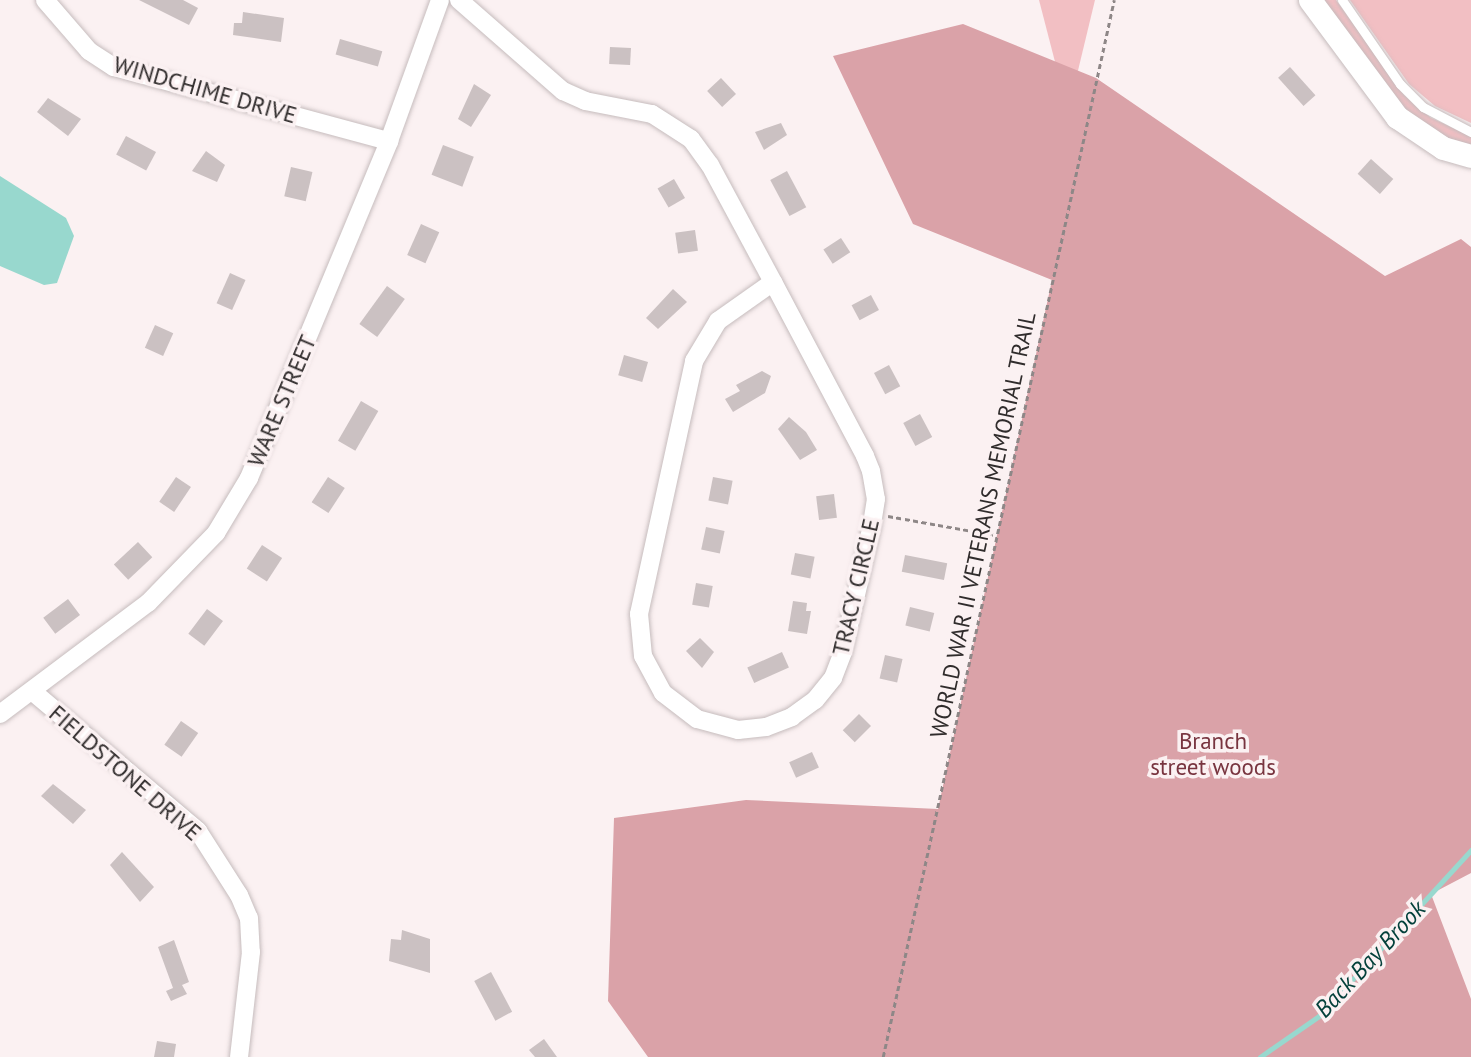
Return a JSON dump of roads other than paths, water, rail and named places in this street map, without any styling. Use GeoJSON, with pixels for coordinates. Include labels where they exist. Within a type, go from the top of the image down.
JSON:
{"type":"FeatureCollection","features":[{"type":"Feature","properties":{"kind":"street","name":"WINDCHIME DRIVE"},"geometry":{"type":"LineString","coordinates":[[45,0],[89,51],[114,67],[389,141]]}},
{"type":"Feature","properties":{"kind":"street","name":"WARE STREET"},"geometry":{"type":"LineString","coordinates":[[0,714],[148,603],[216,533],[249,478],[389,141],[440,0]]}},
{"type":"Feature","properties":{"kind":"street","name":"TRACY CIRCLE"},"geometry":{"type":"LineString","coordinates":[[459,0],[563,91],[585,101],[652,114],[691,139],[710,164],[773,282],[865,456],[875,485],[874,514],[839,665],[825,690],[804,709],[766,727],[724,728],[691,716],[663,693],[643,656],[639,614],[686,389],[704,339],[718,320],[773,282]]}},
{"type":"Feature","properties":{"kind":"street"},"geometry":{"type":"LineString","coordinates":[[1310,0],[1358,70],[1397,117],[1436,144],[1471,156]]}},
{"type":"Feature","properties":{"kind":"street","name":"FIELDSTONE DRIVE"},"geometry":{"type":"LineString","coordinates":[[32,691],[198,831],[234,886],[249,918],[251,952],[239,1057]]}},
{"type":"Feature","properties":{"kind":"lane"},"geometry":{"type":"LineString","coordinates":[[1342,0],[1400,85],[1423,107],[1471,132]]}},
{"type":"Feature","properties":{"kind":"water"},"geometry":{"type":"Polygon","coordinates":[[[0,176],[66,218],[74,236],[57,283],[44,285],[0,266],[0,176]]]}},
{"type":"Feature","properties":{"kind":"waterway","name":"Back Bay Brook"},"geometry":{"type":"LineString","coordinates":[[1260,1057],[1319,1016],[1471,850]]}},
{"type":"Feature","properties":{"kind":"park label","name":"Branch street woods"},"geometry":{"type":"Point","coordinates":[1213,754]}}]}
